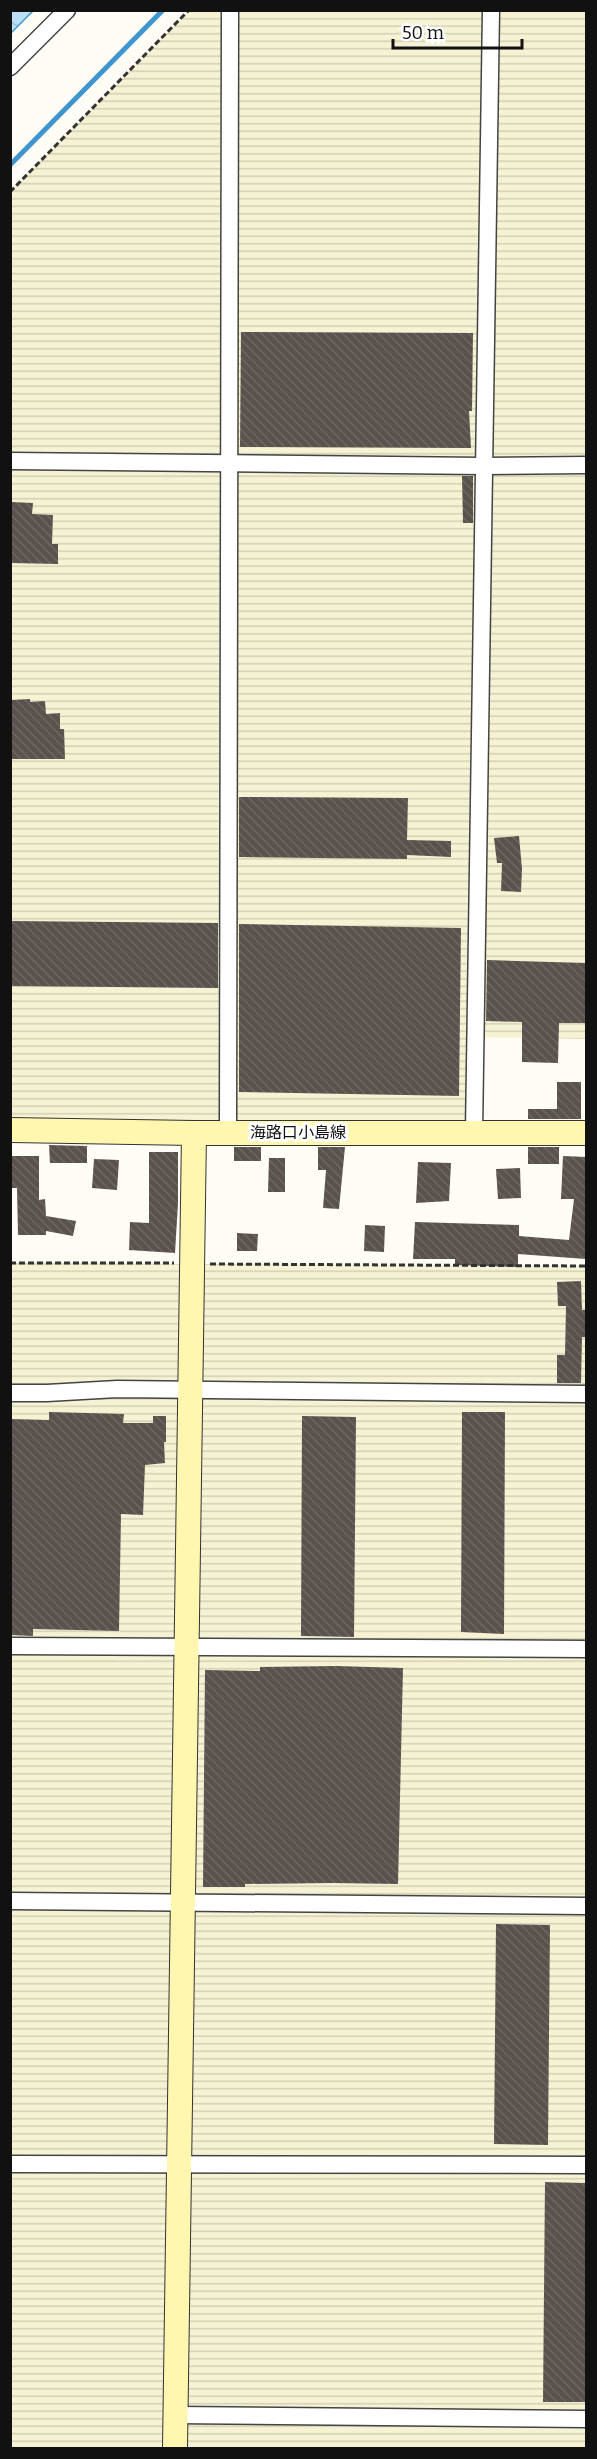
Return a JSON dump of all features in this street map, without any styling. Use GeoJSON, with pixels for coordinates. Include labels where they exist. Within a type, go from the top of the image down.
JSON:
{"type":"FeatureCollection","features":[{"type":"Feature","properties":{"kind":"street"},"geometry":{"type":"LineString","coordinates":[[10,67],[68,10]]}},
{"type":"Feature","properties":{"kind":"street"},"geometry":{"type":"LineString","coordinates":[[228,1133],[230,10]]}},
{"type":"Feature","properties":{"kind":"street"},"geometry":{"type":"LineString","coordinates":[[474,1132],[491,10]]}},
{"type":"Feature","properties":{"kind":"street"},"geometry":{"type":"LineString","coordinates":[[10,461],[586,465]]}},
{"type":"Feature","properties":{"kind":"street","name":"海路口小島線"},"geometry":{"type":"LineString","coordinates":[[10,1130],[194,1133],[586,1133]]}},
{"type":"Feature","properties":{"kind":"street"},"geometry":{"type":"LineString","coordinates":[[175,2448],[194,1133]]}},
{"type":"Feature","properties":{"kind":"street"},"geometry":{"type":"LineString","coordinates":[[10,1393],[47,1394],[117,1389],[191,1389],[586,1394]]}},
{"type":"Feature","properties":{"kind":"street"},"geometry":{"type":"LineString","coordinates":[[10,1646],[586,1649]]}},
{"type":"Feature","properties":{"kind":"street"},"geometry":{"type":"LineString","coordinates":[[10,1902],[586,1906]]}},
{"type":"Feature","properties":{"kind":"street"},"geometry":{"type":"LineString","coordinates":[[10,2164],[586,2165]]}},
{"type":"Feature","properties":{"kind":"street"},"geometry":{"type":"LineString","coordinates":[[175,2415],[586,2419]]}},
{"type":"Feature","properties":{"kind":"path"},"geometry":{"type":"LineString","coordinates":[[10,192],[189,10]]}},
{"type":"Feature","properties":{"kind":"path"},"geometry":{"type":"LineString","coordinates":[[10,1263],[586,1266]]}},
{"type":"Feature","properties":{"kind":"shaded area"},"geometry":{"type":"Polygon","coordinates":[[[189,11],[586,11],[586,1039],[475,1037],[474,1132],[11,1130],[10,192],[189,11]]]}},
{"type":"Feature","properties":{"kind":"shaded area"},"geometry":{"type":"Polygon","coordinates":[[[11,1263],[586,1266],[586,2448],[11,2448],[11,1263]]]}},
{"type":"Feature","properties":{"kind":"water"},"geometry":{"type":"Polygon","coordinates":[[[11,10],[33,11],[11,33],[11,10]]]}},
{"type":"Feature","properties":{"kind":"building"},"geometry":{"type":"Polygon","coordinates":[[[241,332],[473,333],[472,411],[469,411],[471,448],[240,447],[241,332]]]}},
{"type":"Feature","properties":{"kind":"building"},"geometry":{"type":"Polygon","coordinates":[[[462,476],[473,476],[473,523],[463,523],[462,476]]]}},
{"type":"Feature","properties":{"kind":"building"},"geometry":{"type":"Polygon","coordinates":[[[12,502],[33,503],[32,514],[53,515],[52,544],[58,544],[58,564],[10,563],[12,502]]]}},
{"type":"Feature","properties":{"kind":"building"},"geometry":{"type":"Polygon","coordinates":[[[30,699],[30,702],[45,701],[46,714],[60,713],[60,729],[64,729],[65,759],[10,759],[10,700],[30,699]]]}},
{"type":"Feature","properties":{"kind":"building"},"geometry":{"type":"Polygon","coordinates":[[[239,797],[408,798],[407,840],[451,841],[451,857],[407,855],[407,859],[239,857],[239,797]]]}},
{"type":"Feature","properties":{"kind":"building"},"geometry":{"type":"Polygon","coordinates":[[[519,836],[522,869],[521,892],[501,891],[502,863],[497,863],[494,838],[519,836]]]}},
{"type":"Feature","properties":{"kind":"building"},"geometry":{"type":"Polygon","coordinates":[[[10,921],[218,923],[218,988],[10,986],[10,921]]]}},
{"type":"Feature","properties":{"kind":"building"},"geometry":{"type":"Polygon","coordinates":[[[239,924],[461,928],[459,1096],[239,1092],[239,924]]]}},
{"type":"Feature","properties":{"kind":"building"},"geometry":{"type":"Polygon","coordinates":[[[487,960],[586,963],[586,1023],[559,1023],[558,1063],[522,1062],[522,1022],[486,1021],[487,960]]]}},
{"type":"Feature","properties":{"kind":"building"},"geometry":{"type":"Polygon","coordinates":[[[557,1082],[581,1082],[581,1119],[528,1119],[528,1109],[557,1109],[557,1082]]]}},
{"type":"Feature","properties":{"kind":"building"},"geometry":{"type":"Polygon","coordinates":[[[49,1145],[87,1146],[87,1163],[50,1163],[49,1145]]]}},
{"type":"Feature","properties":{"kind":"building"},"geometry":{"type":"Polygon","coordinates":[[[234,1147],[261,1147],[261,1161],[234,1161],[234,1147]]]}},
{"type":"Feature","properties":{"kind":"building"},"geometry":{"type":"Polygon","coordinates":[[[318,1147],[345,1147],[339,1209],[323,1208],[326,1170],[318,1170],[318,1147]]]}},
{"type":"Feature","properties":{"kind":"building"},"geometry":{"type":"Polygon","coordinates":[[[528,1147],[559,1147],[559,1164],[528,1164],[528,1147]]]}},
{"type":"Feature","properties":{"kind":"building"},"geometry":{"type":"Polygon","coordinates":[[[149,1152],[178,1152],[175,1253],[129,1250],[130,1222],[149,1223],[149,1152]]]}},
{"type":"Feature","properties":{"kind":"building"},"geometry":{"type":"Polygon","coordinates":[[[10,1156],[39,1156],[39,1200],[45,1199],[46,1216],[76,1221],[73,1236],[46,1231],[46,1235],[18,1235],[17,1188],[10,1188],[10,1156]]]}},
{"type":"Feature","properties":{"kind":"building"},"geometry":{"type":"Polygon","coordinates":[[[563,1156],[586,1157],[586,1259],[518,1254],[518,1267],[455,1265],[455,1259],[413,1259],[415,1222],[519,1225],[519,1236],[569,1240],[574,1199],[561,1199],[563,1156]]]}},
{"type":"Feature","properties":{"kind":"building"},"geometry":{"type":"Polygon","coordinates":[[[269,1158],[285,1158],[285,1192],[268,1192],[269,1158]]]}},
{"type":"Feature","properties":{"kind":"building"},"geometry":{"type":"Polygon","coordinates":[[[94,1159],[119,1160],[117,1190],[92,1188],[94,1159]]]}},
{"type":"Feature","properties":{"kind":"building"},"geometry":{"type":"Polygon","coordinates":[[[418,1162],[451,1163],[449,1201],[416,1203],[418,1162]]]}},
{"type":"Feature","properties":{"kind":"building"},"geometry":{"type":"Polygon","coordinates":[[[520,1168],[521,1198],[498,1199],[496,1169],[520,1168]]]}},
{"type":"Feature","properties":{"kind":"building"},"geometry":{"type":"Polygon","coordinates":[[[365,1225],[385,1226],[384,1252],[364,1251],[365,1225]]]}},
{"type":"Feature","properties":{"kind":"building"},"geometry":{"type":"Polygon","coordinates":[[[237,1233],[258,1234],[257,1251],[237,1251],[237,1233]]]}},
{"type":"Feature","properties":{"kind":"building"},"geometry":{"type":"Polygon","coordinates":[[[581,1281],[582,1310],[586,1310],[586,1337],[582,1337],[581,1383],[557,1383],[557,1355],[565,1355],[566,1306],[558,1306],[557,1282],[581,1281]]]}},
{"type":"Feature","properties":{"kind":"building"},"geometry":{"type":"Polygon","coordinates":[[[49,1412],[124,1414],[123,1423],[153,1423],[153,1416],[166,1416],[165,1463],[145,1465],[143,1515],[121,1514],[119,1631],[33,1629],[33,1636],[10,1635],[10,1419],[49,1420],[49,1412]]]}},
{"type":"Feature","properties":{"kind":"building"},"geometry":{"type":"Polygon","coordinates":[[[462,1412],[505,1412],[504,1634],[461,1632],[462,1412]]]}},
{"type":"Feature","properties":{"kind":"building"},"geometry":{"type":"Polygon","coordinates":[[[302,1416],[356,1417],[354,1637],[301,1636],[302,1416]]]}},
{"type":"Feature","properties":{"kind":"building"},"geometry":{"type":"Polygon","coordinates":[[[260,1667],[403,1668],[398,1884],[245,1884],[245,1887],[203,1887],[205,1670],[260,1671],[260,1667]]]}},
{"type":"Feature","properties":{"kind":"building"},"geometry":{"type":"Polygon","coordinates":[[[496,1924],[550,1925],[548,2145],[494,2144],[496,1924]]]}},
{"type":"Feature","properties":{"kind":"building"},"geometry":{"type":"Polygon","coordinates":[[[545,2182],[586,2183],[586,2402],[543,2402],[545,2182]]]}},
{"type":"Feature","properties":{"kind":"waterway"},"geometry":{"type":"LineString","coordinates":[[10,165],[163,10]]}}]}
